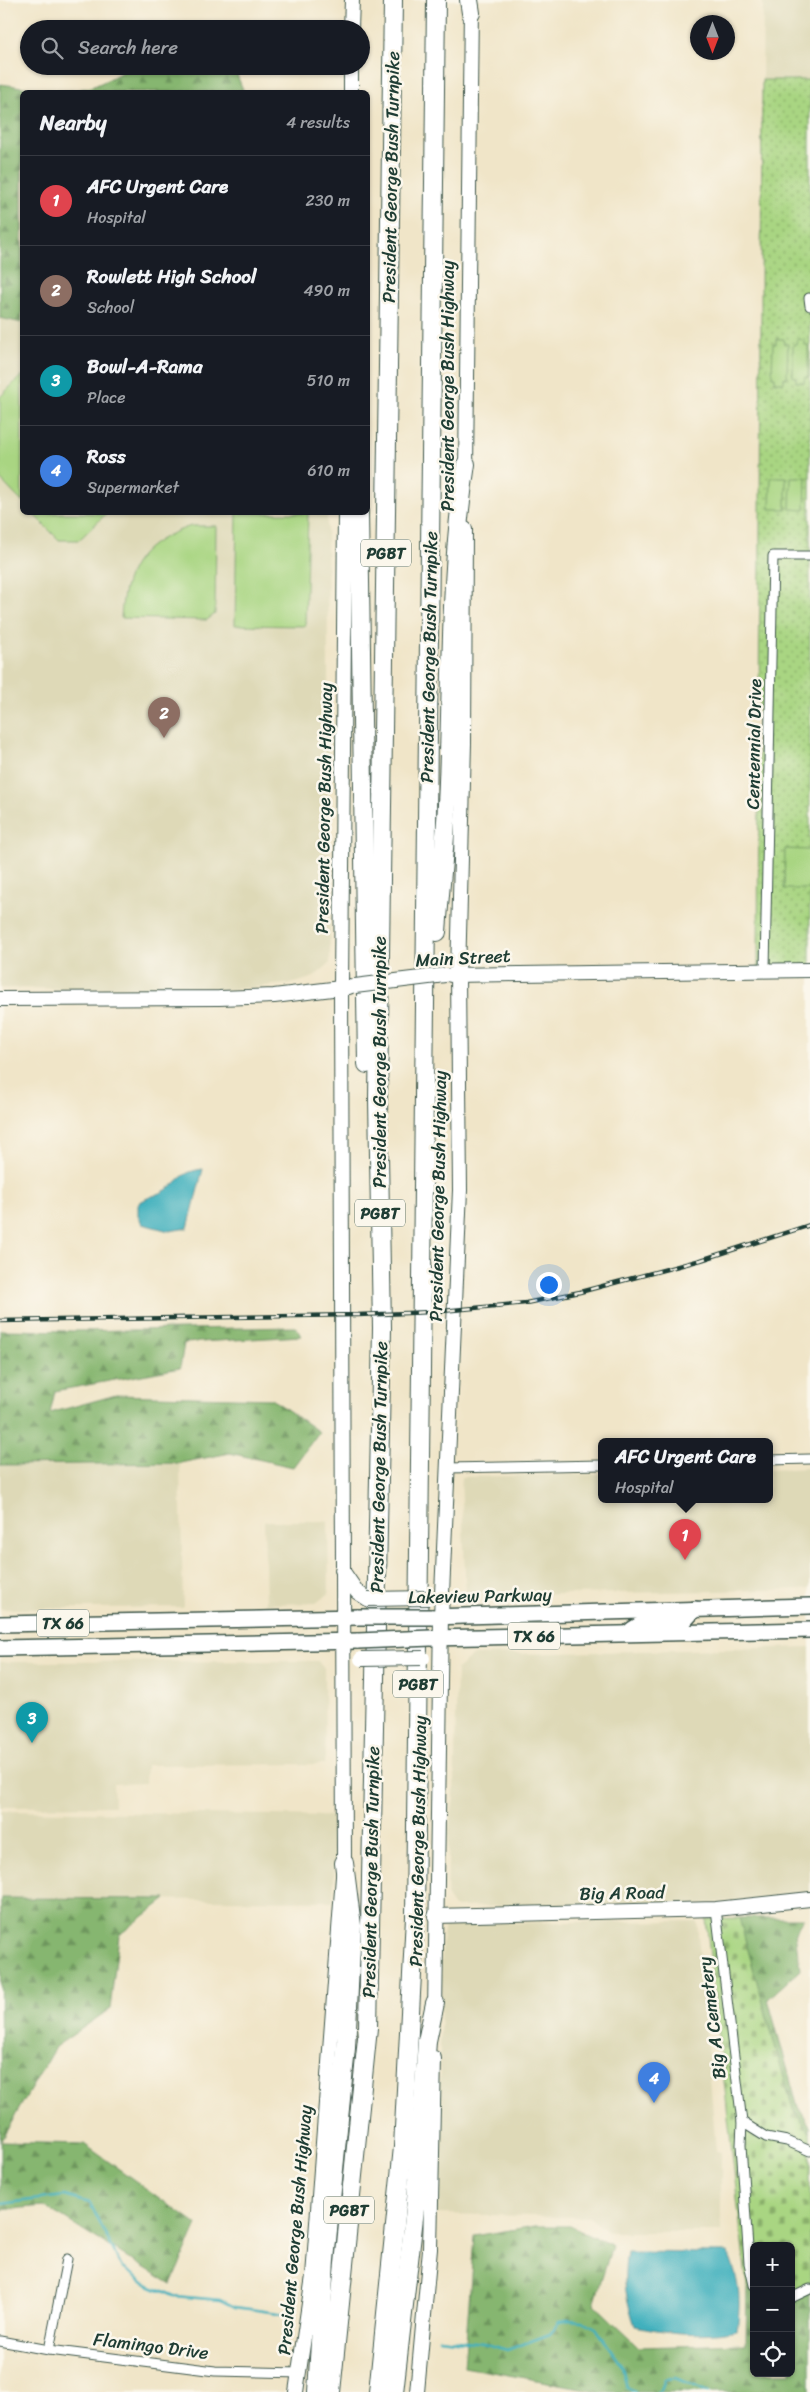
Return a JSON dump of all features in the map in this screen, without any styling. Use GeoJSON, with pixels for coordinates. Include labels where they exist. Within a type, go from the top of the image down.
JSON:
{"type":"FeatureCollection","features":[{"type":"Feature","properties":{"kind":"highway","name":"President George Bush Turnpike"},"geometry":{"type":"LineString","coordinates":[[331,2392],[368,2028],[382,1328],[378,1099],[393,0]]}},
{"type":"Feature","properties":{"kind":"highway","name":"President George Bush Turnpike"},"geometry":{"type":"LineString","coordinates":[[378,2392],[401,2179],[410,2049],[415,1917],[436,0]]}},
{"type":"Feature","properties":{"kind":"highway"},"geometry":{"type":"LineString","coordinates":[[426,974],[436,949],[445,833],[452,595],[458,516],[466,464]]}},
{"type":"Feature","properties":{"kind":"highway"},"geometry":{"type":"LineString","coordinates":[[359,515],[363,868],[368,1067],[378,1099]]}},
{"type":"Feature","properties":{"kind":"highway"},"geometry":{"type":"LineString","coordinates":[[317,2392],[325,2260],[347,2039],[352,1926],[344,1863]]}},
{"type":"Feature","properties":{"kind":"highway"},"geometry":{"type":"LineString","coordinates":[[394,2392],[416,2200],[427,2040],[435,2003]]}},
{"type":"Feature","properties":{"kind":"main road"},"geometry":{"type":"LineString","coordinates":[[352,0],[352,20]]}},
{"type":"Feature","properties":{"kind":"main road","name":"President George Bush Highway"},"geometry":{"type":"LineString","coordinates":[[418,2392],[430,2249],[440,1694],[436,1616],[442,1587],[460,1190],[452,975],[464,735],[470,4]]}},
{"type":"Feature","properties":{"kind":"main road"},"geometry":{"type":"LineString","coordinates":[[351,75],[351,90]]}},
{"type":"Feature","properties":{"kind":"main road","name":"President George Bush Highway"},"geometry":{"type":"LineString","coordinates":[[296,2392],[313,2276],[344,1863],[341,988],[345,515]]}},
{"type":"Feature","properties":{"kind":"main road","name":"Main Street"},"geometry":{"type":"LineString","coordinates":[[0,999],[274,996],[452,975],[810,970]]}},
{"type":"Feature","properties":{"kind":"main road"},"geometry":{"type":"LineString","coordinates":[[342,1570],[358,1592],[368,1599],[429,1598],[436,1595],[442,1587]]}},
{"type":"Feature","properties":{"kind":"main road","name":"Lakeview Parkway"},"geometry":{"type":"LineString","coordinates":[[0,1624],[436,1616],[810,1606]]}},
{"type":"Feature","properties":{"kind":"main road"},"geometry":{"type":"LineString","coordinates":[[628,1633],[637,1625],[646,1621],[685,1620],[695,1609]]}},
{"type":"Feature","properties":{"kind":"main road"},"geometry":{"type":"LineString","coordinates":[[126,1622],[126,1646]]}},
{"type":"Feature","properties":{"kind":"main road","name":"TX 66"},"geometry":{"type":"LineString","coordinates":[[0,1648],[810,1630]]}},
{"type":"Feature","properties":{"kind":"main road"},"geometry":{"type":"LineString","coordinates":[[342,1690],[352,1666],[361,1659],[423,1658],[428,1659],[435,1668],[440,1694]]}},
{"type":"Feature","properties":{"kind":"main road","name":"Big A Road"},"geometry":{"type":"LineString","coordinates":[[435,1916],[716,1909],[810,1899]]}},
{"type":"Feature","properties":{"kind":"street","name":"Centennial Drive"},"geometry":{"type":"LineString","coordinates":[[765,970],[773,556],[810,556]]}},
{"type":"Feature","properties":{"kind":"street"},"geometry":{"type":"LineString","coordinates":[[773,1460],[810,1459]]}},
{"type":"Feature","properties":{"kind":"street"},"geometry":{"type":"LineString","coordinates":[[447,1468],[598,1465]]}},
{"type":"Feature","properties":{"kind":"street","name":"Big A Cemetery"},"geometry":{"type":"LineString","coordinates":[[716,1909],[742,2122],[741,2145],[750,2265]]}},
{"type":"Feature","properties":{"kind":"street"},"geometry":{"type":"LineString","coordinates":[[742,2122],[766,2137],[787,2141],[810,2151]]}},
{"type":"Feature","properties":{"kind":"street"},"geometry":{"type":"LineString","coordinates":[[49,2350],[67,2259]]}},
{"type":"Feature","properties":{"kind":"street"},"geometry":{"type":"LineString","coordinates":[[795,2296],[810,2289]]}},
{"type":"Feature","properties":{"kind":"street","name":"Flamingo Drive"},"geometry":{"type":"LineString","coordinates":[[0,2341],[49,2350],[215,2370],[300,2373]]}},
{"type":"Feature","properties":{"kind":"shaded area"},"geometry":{"type":"Polygon","coordinates":[[[763,0],[810,0],[810,80],[762,80],[763,0]]]}},
{"type":"Feature","properties":{"kind":"shaded area"},"geometry":{"type":"Polygon","coordinates":[[[0,318],[20,323],[20,515],[327,515],[330,963],[314,977],[295,983],[226,990],[0,988],[0,318]]]}},
{"type":"Feature","properties":{"kind":"shaded area"},"geometry":{"type":"Polygon","coordinates":[[[180,1463],[183,1607],[0,1609],[0,1465],[180,1463]]]}},
{"type":"Feature","properties":{"kind":"shaded area"},"geometry":{"type":"Polygon","coordinates":[[[810,1468],[810,1589],[466,1596],[461,1477],[598,1474],[598,1503],[773,1503],[773,1470],[810,1468]]]}},
{"type":"Feature","properties":{"kind":"shaded area"},"geometry":{"type":"Polygon","coordinates":[[[264,1521],[328,1521],[329,1593],[316,1603],[266,1604],[264,1521]]]}},
{"type":"Feature","properties":{"kind":"shaded area"},"geometry":{"type":"Polygon","coordinates":[[[810,1647],[810,1892],[714,1903],[454,1907],[447,1897],[449,1831],[454,1799],[457,1669],[474,1655],[810,1647]]]}},
{"type":"Feature","properties":{"kind":"shaded area"},"geometry":{"type":"Polygon","coordinates":[[[318,1661],[324,1669],[325,1764],[146,1765],[145,1783],[113,1784],[114,1806],[0,1807],[0,1662],[318,1661]]]}},
{"type":"Feature","properties":{"kind":"shaded area"},"geometry":{"type":"Polygon","coordinates":[[[0,1811],[337,1816],[333,1901],[1,1898],[0,1914],[0,1811]]]}},
{"type":"Feature","properties":{"kind":"shaded area"},"geometry":{"type":"Polygon","coordinates":[[[697,1921],[716,2151],[721,2152],[721,2232],[608,2232],[589,2217],[437,2214],[442,1940],[445,1926],[448,1923],[697,1921]]]}},
{"type":"Feature","properties":{"kind":"green space"},"geometry":{"type":"Polygon","coordinates":[[[117,75],[237,75],[243,90],[72,90],[96,85],[117,75]]]}},
{"type":"Feature","properties":{"kind":"green space"},"geometry":{"type":"Polygon","coordinates":[[[762,80],[810,80],[810,969],[758,970],[762,80]]]}},
{"type":"Feature","properties":{"kind":"green space"},"geometry":{"type":"Polygon","coordinates":[[[0,84],[41,90],[20,90],[20,323],[0,318],[0,84]]]}},
{"type":"Feature","properties":{"kind":"green space"},"geometry":{"type":"Polygon","coordinates":[[[776,339],[784,339],[784,344],[788,344],[787,377],[784,377],[784,382],[775,382],[775,377],[772,377],[773,344],[776,344],[776,339]]]}},
{"type":"Feature","properties":{"kind":"green space"},"geometry":{"type":"Polygon","coordinates":[[[797,339],[805,340],[805,345],[808,345],[808,377],[805,377],[804,382],[796,382],[796,377],[793,377],[793,345],[796,344],[797,339]]]}},
{"type":"Feature","properties":{"kind":"green space"},"geometry":{"type":"Polygon","coordinates":[[[20,377],[20,500],[0,479],[0,397],[20,377]]]}},
{"type":"Feature","properties":{"kind":"green space"},"geometry":{"type":"Polygon","coordinates":[[[771,477],[786,477],[786,509],[770,509],[771,477]]]}},
{"type":"Feature","properties":{"kind":"green space"},"geometry":{"type":"Polygon","coordinates":[[[791,477],[806,477],[805,510],[790,509],[791,477]]]}},
{"type":"Feature","properties":{"kind":"green space"},"geometry":{"type":"Polygon","coordinates":[[[34,515],[105,515],[79,540],[59,540],[34,515]]]}},
{"type":"Feature","properties":{"kind":"green space"},"geometry":{"type":"Polygon","coordinates":[[[237,515],[308,515],[305,626],[235,625],[237,515]]]}},
{"type":"Feature","properties":{"kind":"green space"},"geometry":{"type":"Polygon","coordinates":[[[191,526],[216,526],[215,614],[207,620],[121,618],[126,584],[139,558],[160,540],[191,526]]]}},
{"type":"Feature","properties":{"kind":"green space"},"geometry":{"type":"Polygon","coordinates":[[[785,849],[810,850],[810,889],[784,889],[785,849]]]}},
{"type":"Feature","properties":{"kind":"green space"},"geometry":{"type":"Polygon","coordinates":[[[296,1327],[301,1336],[184,1343],[180,1368],[55,1391],[50,1413],[116,1395],[272,1399],[319,1432],[293,1467],[230,1453],[180,1463],[0,1465],[0,1330],[73,1331],[296,1327]]]}},
{"type":"Feature","properties":{"kind":"green space"},"geometry":{"type":"Polygon","coordinates":[[[1,1898],[166,1899],[119,1935],[110,2009],[55,2047],[0,2142],[1,1898]]]}},
{"type":"Feature","properties":{"kind":"green space"},"geometry":{"type":"Polygon","coordinates":[[[739,1918],[804,1918],[795,1932],[800,1970],[768,1999],[798,2107],[810,2126],[810,2133],[793,2110],[739,1918]]]}},
{"type":"Feature","properties":{"kind":"green space"},"geometry":{"type":"Polygon","coordinates":[[[739,1918],[793,2110],[810,2133],[810,2291],[795,2298],[795,2242],[750,2242],[750,2290],[747,2288],[706,1919],[739,1918]]]}},
{"type":"Feature","properties":{"kind":"green space"},"geometry":{"type":"Polygon","coordinates":[[[0,2142],[84,2144],[197,2225],[171,2284],[44,2206],[0,2210],[0,2142]]]}},
{"type":"Feature","properties":{"kind":"green space"},"geometry":{"type":"Polygon","coordinates":[[[535,2226],[570,2226],[612,2246],[594,2304],[639,2347],[746,2344],[747,2288],[750,2290],[750,2377],[795,2377],[795,2298],[810,2291],[810,2392],[603,2392],[464,2367],[474,2236],[535,2226]]]}},
{"type":"Feature","properties":{"kind":"water"},"geometry":{"type":"Polygon","coordinates":[[[203,1169],[188,1228],[169,1231],[142,1224],[138,1216],[138,1204],[166,1190],[185,1174],[203,1169]]]}},
{"type":"Feature","properties":{"kind":"water"},"geometry":{"type":"Polygon","coordinates":[[[627,2252],[728,2253],[739,2291],[737,2330],[699,2334],[661,2331],[635,2326],[626,2290],[627,2252]]]}},
{"type":"Feature","properties":{"kind":"waterway"},"geometry":{"type":"LineString","coordinates":[[0,2204],[64,2196],[90,2203],[122,2268],[149,2285],[174,2296],[221,2300],[235,2307],[293,2315]]}},
{"type":"Feature","properties":{"kind":"waterway"},"geometry":{"type":"LineString","coordinates":[[439,2338],[483,2343],[507,2350],[550,2334],[560,2321],[582,2321],[596,2328],[622,2366],[627,2388],[635,2392]]}},
{"type":"Feature","properties":{"kind":"waterway"},"geometry":{"type":"LineString","coordinates":[[657,2392],[661,2390],[665,2379],[675,2378],[709,2392]]}},
{"type":"Feature","properties":{"kind":"railway"},"geometry":{"type":"LineString","coordinates":[[0,1321],[358,1315],[432,1312],[526,1303],[580,1292],[701,1260],[810,1225]]}},
{"type":"Feature","properties":{"kind":"place","name":"Rowlett High School"},"geometry":{"type":"Point","coordinates":[164,738]}},
{"type":"Feature","properties":{"kind":"place","name":"AFC Urgent Care"},"geometry":{"type":"Point","coordinates":[685,1560]}},
{"type":"Feature","properties":{"kind":"place","name":"Bowl-A-Rama"},"geometry":{"type":"Point","coordinates":[32,1743]}},
{"type":"Feature","properties":{"kind":"place","name":"Ross"},"geometry":{"type":"Point","coordinates":[654,2103]}}]}
